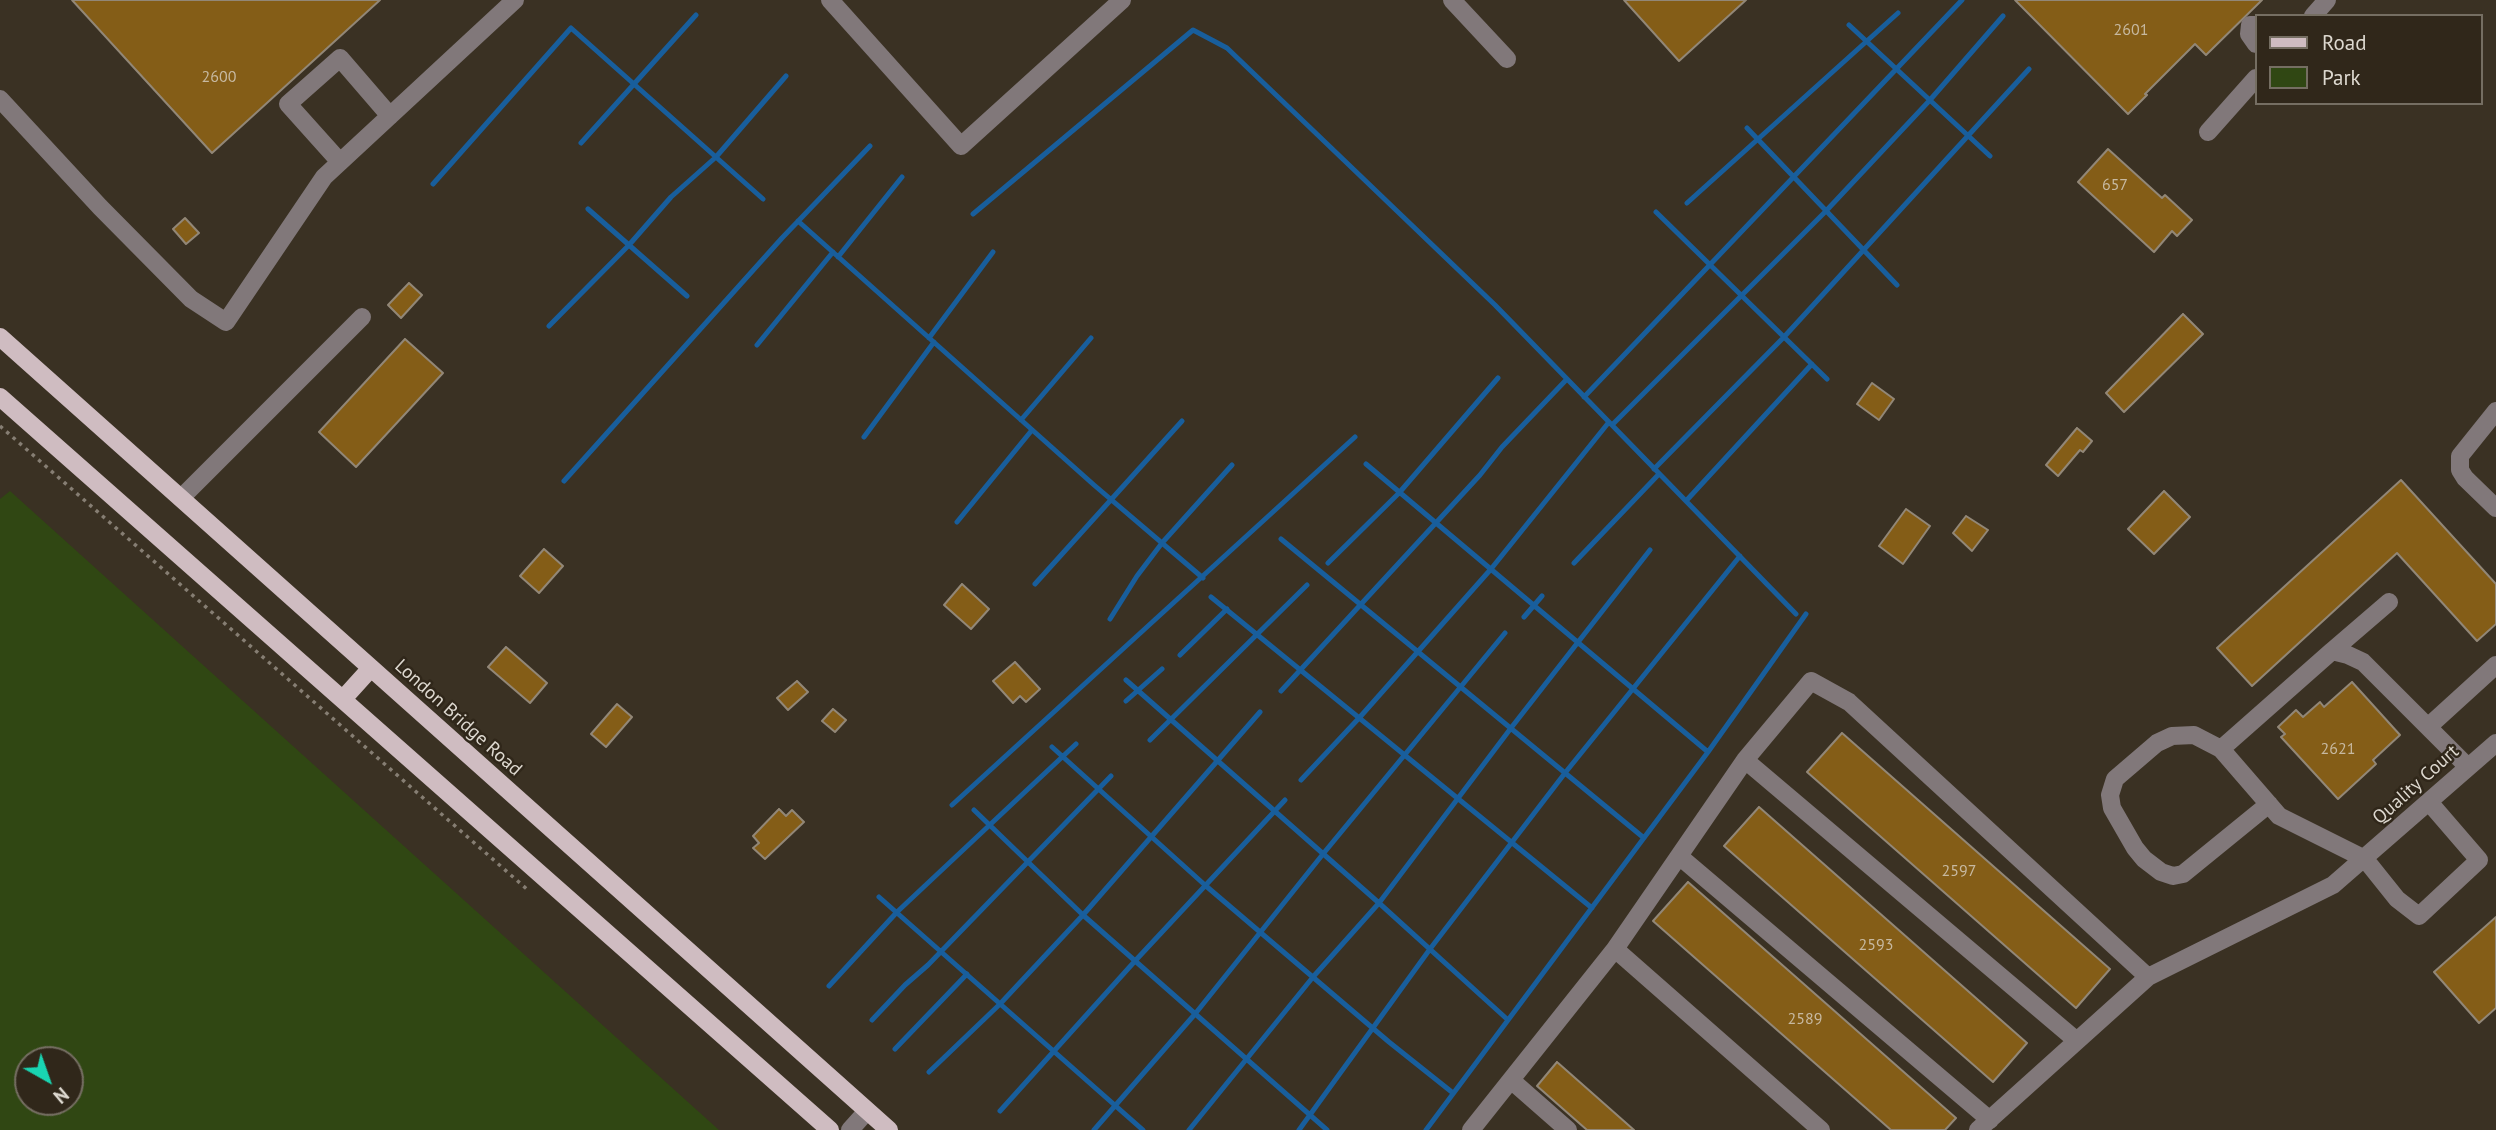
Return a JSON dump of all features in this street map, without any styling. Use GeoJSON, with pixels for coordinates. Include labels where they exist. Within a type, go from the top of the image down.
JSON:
{"type":"FeatureCollection","features":[{"type":"Feature","properties":{"kind":"main road","name":"London Bridge Road"},"geometry":{"type":"LineString","coordinates":[[0,337],[889,1130]]}},
{"type":"Feature","properties":{"kind":"main road"},"geometry":{"type":"LineString","coordinates":[[0,397],[830,1130]]}},
{"type":"Feature","properties":{"kind":"main road"},"geometry":{"type":"LineString","coordinates":[[343,699],[371,668]]}},
{"type":"Feature","properties":{"kind":"street"},"geometry":{"type":"LineString","coordinates":[[0,99],[100,207],[191,299],[226,321],[324,177],[515,0]]}},
{"type":"Feature","properties":{"kind":"street"},"geometry":{"type":"LineString","coordinates":[[830,0],[961,146],[1122,0]]}},
{"type":"Feature","properties":{"kind":"street"},"geometry":{"type":"LineString","coordinates":[[1452,0],[1507,58]]}},
{"type":"Feature","properties":{"kind":"street"},"geometry":{"type":"LineString","coordinates":[[2315,14],[2327,0]]}},
{"type":"Feature","properties":{"kind":"street"},"geometry":{"type":"LineString","coordinates":[[2254,25],[2250,25],[2249,34],[2254,41]]}},
{"type":"Feature","properties":{"kind":"street"},"geometry":{"type":"LineString","coordinates":[[340,162],[288,104],[340,58],[390,116]]}},
{"type":"Feature","properties":{"kind":"street"},"geometry":{"type":"LineString","coordinates":[[2208,132],[2254,80]]}},
{"type":"Feature","properties":{"kind":"street"},"geometry":{"type":"LineString","coordinates":[[181,498],[362,317]]}},
{"type":"Feature","properties":{"kind":"street"},"geometry":{"type":"LineString","coordinates":[[2496,411],[2460,456],[2460,470],[2465,478],[2496,508]]}},
{"type":"Feature","properties":{"kind":"street"},"geometry":{"type":"LineString","coordinates":[[2221,749],[2389,602]]}},
{"type":"Feature","properties":{"kind":"street"},"geometry":{"type":"LineString","coordinates":[[2332,651],[2363,662],[2469,767]]}},
{"type":"Feature","properties":{"kind":"street"},"geometry":{"type":"LineString","coordinates":[[2428,726],[2496,665]]}},
{"type":"Feature","properties":{"kind":"street"},"geometry":{"type":"LineString","coordinates":[[1471,1130],[1615,949],[1745,760],[1811,681],[1849,702],[2148,977]]}},
{"type":"Feature","properties":{"kind":"street"},"geometry":{"type":"LineString","coordinates":[[2269,804],[2183,874],[2173,876],[2161,872],[2134,848],[2112,808],[2109,795],[2115,779],[2157,743],[2172,736],[2194,735],[2221,749],[2288,822],[2365,859],[2397,899],[2419,916],[2479,860],[2429,802]]}},
{"type":"Feature","properties":{"kind":"street","name":"Quality Court"},"geometry":{"type":"LineString","coordinates":[[1984,1125],[2148,977],[2333,885],[2496,743]]}},
{"type":"Feature","properties":{"kind":"street"},"geometry":{"type":"LineString","coordinates":[[1745,760],[2077,1041]]}},
{"type":"Feature","properties":{"kind":"street"},"geometry":{"type":"LineString","coordinates":[[1679,856],[1984,1125]]}},
{"type":"Feature","properties":{"kind":"street"},"geometry":{"type":"LineString","coordinates":[[1615,949],[1821,1130]]}},
{"type":"Feature","properties":{"kind":"street"},"geometry":{"type":"LineString","coordinates":[[1511,1080],[1568,1130]]}},
{"type":"Feature","properties":{"kind":"street"},"geometry":{"type":"LineString","coordinates":[[850,1130],[867,1111]]}},
{"type":"Feature","properties":{"kind":"path"},"geometry":{"type":"LineString","coordinates":[[0,426],[534,895]]}},
{"type":"Feature","properties":{"kind":"green space"},"geometry":{"type":"Polygon","coordinates":[[[10,491],[719,1130],[0,1130],[0,499],[10,491]]]}},
{"type":"Feature","properties":{"kind":"building"},"geometry":{"type":"Polygon","coordinates":[[[72,0],[380,0],[212,153],[72,0]]]}},
{"type":"Feature","properties":{"kind":"building"},"geometry":{"type":"Polygon","coordinates":[[[1624,0],[1746,0],[1679,61],[1624,0]]]}},
{"type":"Feature","properties":{"kind":"building"},"geometry":{"type":"Polygon","coordinates":[[[2015,0],[2262,0],[2206,55],[2195,44],[2128,114],[2015,0]]]}},
{"type":"Feature","properties":{"kind":"building"},"geometry":{"type":"Polygon","coordinates":[[[2108,149],[2162,198],[2165,195],[2192,220],[2177,236],[2172,231],[2154,252],[2078,182],[2108,149]]]}},
{"type":"Feature","properties":{"kind":"building"},"geometry":{"type":"Polygon","coordinates":[[[185,218],[199,233],[186,244],[173,229],[185,218]]]}},
{"type":"Feature","properties":{"kind":"building"},"geometry":{"type":"Polygon","coordinates":[[[409,283],[422,295],[401,318],[388,305],[409,283]]]}},
{"type":"Feature","properties":{"kind":"building"},"geometry":{"type":"Polygon","coordinates":[[[2183,314],[2203,334],[2124,412],[2106,393],[2183,314]]]}},
{"type":"Feature","properties":{"kind":"building"},"geometry":{"type":"Polygon","coordinates":[[[405,339],[443,373],[356,467],[319,432],[405,339]]]}},
{"type":"Feature","properties":{"kind":"building"},"geometry":{"type":"Polygon","coordinates":[[[1872,383],[1894,399],[1879,420],[1857,404],[1872,383]]]}},
{"type":"Feature","properties":{"kind":"building"},"geometry":{"type":"Polygon","coordinates":[[[2077,428],[2092,441],[2083,452],[2080,450],[2058,476],[2046,465],[2077,428]]]}},
{"type":"Feature","properties":{"kind":"building"},"geometry":{"type":"Polygon","coordinates":[[[2401,480],[2496,584],[2496,624],[2477,641],[2397,553],[2252,686],[2217,648],[2401,480]]]}},
{"type":"Feature","properties":{"kind":"building"},"geometry":{"type":"Polygon","coordinates":[[[2164,491],[2190,517],[2154,554],[2128,529],[2164,491]]]}},
{"type":"Feature","properties":{"kind":"building"},"geometry":{"type":"Polygon","coordinates":[[[1906,509],[1930,526],[1903,564],[1879,546],[1906,509]]]}},
{"type":"Feature","properties":{"kind":"building"},"geometry":{"type":"Polygon","coordinates":[[[1966,516],[1988,530],[1972,551],[1953,533],[1966,516]]]}},
{"type":"Feature","properties":{"kind":"building"},"geometry":{"type":"Polygon","coordinates":[[[544,549],[563,566],[539,593],[520,576],[544,549]]]}},
{"type":"Feature","properties":{"kind":"building"},"geometry":{"type":"Polygon","coordinates":[[[962,584],[989,609],[971,629],[944,605],[962,584]]]}},
{"type":"Feature","properties":{"kind":"building"},"geometry":{"type":"Polygon","coordinates":[[[506,647],[547,683],[530,703],[488,667],[506,647]]]}},
{"type":"Feature","properties":{"kind":"building"},"geometry":{"type":"Polygon","coordinates":[[[1015,662],[1040,689],[1026,702],[1020,696],[1013,703],[993,681],[1015,662]]]}},
{"type":"Feature","properties":{"kind":"building"},"geometry":{"type":"Polygon","coordinates":[[[797,681],[808,692],[788,710],[777,698],[797,681]]]}},
{"type":"Feature","properties":{"kind":"building"},"geometry":{"type":"Polygon","coordinates":[[[2352,682],[2400,735],[2373,760],[2376,764],[2338,799],[2281,737],[2285,734],[2278,727],[2296,710],[2303,717],[2320,702],[2324,707],[2352,682]]]}},
{"type":"Feature","properties":{"kind":"building"},"geometry":{"type":"Polygon","coordinates":[[[617,704],[632,717],[606,747],[591,734],[617,704]]]}},
{"type":"Feature","properties":{"kind":"building"},"geometry":{"type":"Polygon","coordinates":[[[833,709],[846,720],[835,732],[822,721],[833,709]]]}},
{"type":"Feature","properties":{"kind":"building"},"geometry":{"type":"Polygon","coordinates":[[[1842,733],[2110,969],[2076,1008],[1807,772],[1842,733]]]}},
{"type":"Feature","properties":{"kind":"building"},"geometry":{"type":"Polygon","coordinates":[[[1759,807],[2027,1043],[1993,1082],[1724,846],[1759,807]]]}},
{"type":"Feature","properties":{"kind":"building"},"geometry":{"type":"Polygon","coordinates":[[[779,809],[786,816],[792,810],[804,822],[765,859],[753,848],[759,843],[753,836],[779,809]]]}},
{"type":"Feature","properties":{"kind":"building"},"geometry":{"type":"Polygon","coordinates":[[[1688,882],[1956,1118],[1945,1130],[1891,1130],[1653,921],[1688,882]]]}},
{"type":"Feature","properties":{"kind":"building"},"geometry":{"type":"Polygon","coordinates":[[[2496,917],[2496,1008],[2479,1023],[2434,972],[2496,917]]]}},
{"type":"Feature","properties":{"kind":"building"},"geometry":{"type":"Polygon","coordinates":[[[1557,1062],[1634,1130],[1587,1130],[1537,1086],[1557,1062]]]}},
{"type":"Feature","properties":{"kind":"waterway"},"geometry":{"type":"LineString","coordinates":[[1584,397],[1962,0]]}},
{"type":"Feature","properties":{"kind":"waterway"},"geometry":{"type":"LineString","coordinates":[[1687,203],[1898,13]]}},
{"type":"Feature","properties":{"kind":"waterway"},"geometry":{"type":"LineString","coordinates":[[581,143],[696,15]]}},
{"type":"Feature","properties":{"kind":"waterway"},"geometry":{"type":"LineString","coordinates":[[1612,425],[1826,211],[1930,100],[2003,16]]}},
{"type":"Feature","properties":{"kind":"waterway"},"geometry":{"type":"LineString","coordinates":[[1849,25],[1990,156]]}},
{"type":"Feature","properties":{"kind":"waterway"},"geometry":{"type":"LineString","coordinates":[[433,184],[571,28],[763,199]]}},
{"type":"Feature","properties":{"kind":"waterway"},"geometry":{"type":"LineString","coordinates":[[973,214],[1193,30],[1227,48],[1495,305],[1796,614]]}},
{"type":"Feature","properties":{"kind":"waterway"},"geometry":{"type":"LineString","coordinates":[[1654,469],[1784,337],[2029,69]]}},
{"type":"Feature","properties":{"kind":"waterway"},"geometry":{"type":"LineString","coordinates":[[549,326],[629,245],[671,197],[716,157],[786,76]]}},
{"type":"Feature","properties":{"kind":"waterway"},"geometry":{"type":"LineString","coordinates":[[1747,128],[1897,285]]}},
{"type":"Feature","properties":{"kind":"waterway"},"geometry":{"type":"LineString","coordinates":[[564,481],[782,238],[870,146]]}},
{"type":"Feature","properties":{"kind":"waterway"},"geometry":{"type":"LineString","coordinates":[[838,257],[902,177]]}},
{"type":"Feature","properties":{"kind":"waterway"},"geometry":{"type":"LineString","coordinates":[[588,209],[687,296]]}},
{"type":"Feature","properties":{"kind":"waterway"},"geometry":{"type":"LineString","coordinates":[[1656,212],[1827,379]]}},
{"type":"Feature","properties":{"kind":"waterway"},"geometry":{"type":"LineString","coordinates":[[798,221],[1094,485],[1203,578]]}},
{"type":"Feature","properties":{"kind":"waterway"},"geometry":{"type":"LineString","coordinates":[[757,345],[833,252]]}},
{"type":"Feature","properties":{"kind":"waterway"},"geometry":{"type":"LineString","coordinates":[[929,338],[993,252]]}},
{"type":"Feature","properties":{"kind":"waterway"},"geometry":{"type":"LineString","coordinates":[[1021,420],[1091,338]]}},
{"type":"Feature","properties":{"kind":"waterway"},"geometry":{"type":"LineString","coordinates":[[864,437],[934,342]]}},
{"type":"Feature","properties":{"kind":"waterway"},"geometry":{"type":"LineString","coordinates":[[1686,501],[1812,364]]}},
{"type":"Feature","properties":{"kind":"waterway"},"geometry":{"type":"LineString","coordinates":[[1328,563],[1399,493],[1498,378]]}},
{"type":"Feature","properties":{"kind":"waterway"},"geometry":{"type":"LineString","coordinates":[[1281,691],[1567,379]]}},
{"type":"Feature","properties":{"kind":"waterway"},"geometry":{"type":"LineString","coordinates":[[1035,584],[1182,421]]}},
{"type":"Feature","properties":{"kind":"waterway"},"geometry":{"type":"LineString","coordinates":[[1301,780],[1491,569],[1609,422]]}},
{"type":"Feature","properties":{"kind":"waterway"},"geometry":{"type":"LineString","coordinates":[[957,522],[1032,430]]}},
{"type":"Feature","properties":{"kind":"waterway"},"geometry":{"type":"LineString","coordinates":[[952,805],[1355,437]]}},
{"type":"Feature","properties":{"kind":"waterway"},"geometry":{"type":"LineString","coordinates":[[1366,464],[1708,752],[1806,614]]}},
{"type":"Feature","properties":{"kind":"waterway"},"geometry":{"type":"LineString","coordinates":[[1110,619],[1162,543],[1232,465]]}},
{"type":"Feature","properties":{"kind":"waterway"},"geometry":{"type":"LineString","coordinates":[[1574,563],[1659,474]]}},
{"type":"Feature","properties":{"kind":"waterway"},"geometry":{"type":"LineString","coordinates":[[1281,539],[1644,838]]}},
{"type":"Feature","properties":{"kind":"waterway"},"geometry":{"type":"LineString","coordinates":[[1189,1130],[1313,977],[1379,903],[1650,550]]}},
{"type":"Feature","properties":{"kind":"waterway"},"geometry":{"type":"LineString","coordinates":[[1299,1130],[1430,949],[1565,773],[1740,556]]}},
{"type":"Feature","properties":{"kind":"waterway"},"geometry":{"type":"LineString","coordinates":[[1150,740],[1307,585]]}},
{"type":"Feature","properties":{"kind":"waterway"},"geometry":{"type":"LineString","coordinates":[[1524,617],[1542,596]]}},
{"type":"Feature","properties":{"kind":"waterway"},"geometry":{"type":"LineString","coordinates":[[1211,597],[1592,908]]}},
{"type":"Feature","properties":{"kind":"waterway"},"geometry":{"type":"LineString","coordinates":[[1180,655],[1227,609]]}},
{"type":"Feature","properties":{"kind":"waterway"},"geometry":{"type":"LineString","coordinates":[[1094,1130],[1195,1014],[1505,633]]}},
{"type":"Feature","properties":{"kind":"waterway"},"geometry":{"type":"LineString","coordinates":[[1126,701],[1162,669]]}},
{"type":"Feature","properties":{"kind":"waterway"},"geometry":{"type":"LineString","coordinates":[[1126,680],[1508,1020]]}},
{"type":"Feature","properties":{"kind":"waterway"},"geometry":{"type":"LineString","coordinates":[[929,1072],[1000,1004],[1083,915],[1260,712]]}},
{"type":"Feature","properties":{"kind":"waterway"},"geometry":{"type":"LineString","coordinates":[[829,986],[897,912],[1076,744]]}},
{"type":"Feature","properties":{"kind":"waterway"},"geometry":{"type":"LineString","coordinates":[[1052,747],[1206,886],[1453,1093]]}},
{"type":"Feature","properties":{"kind":"waterway"},"geometry":{"type":"LineString","coordinates":[[1426,1130],[1708,752]]}},
{"type":"Feature","properties":{"kind":"waterway"},"geometry":{"type":"LineString","coordinates":[[872,1020],[1111,776]]}},
{"type":"Feature","properties":{"kind":"waterway"},"geometry":{"type":"LineString","coordinates":[[1000,1111],[1285,800]]}},
{"type":"Feature","properties":{"kind":"waterway"},"geometry":{"type":"LineString","coordinates":[[974,810],[1083,915],[1327,1130]]}},
{"type":"Feature","properties":{"kind":"waterway"},"geometry":{"type":"LineString","coordinates":[[879,897],[1143,1130]]}},
{"type":"Feature","properties":{"kind":"waterway"},"geometry":{"type":"LineString","coordinates":[[895,1049],[967,974]]}}]}
